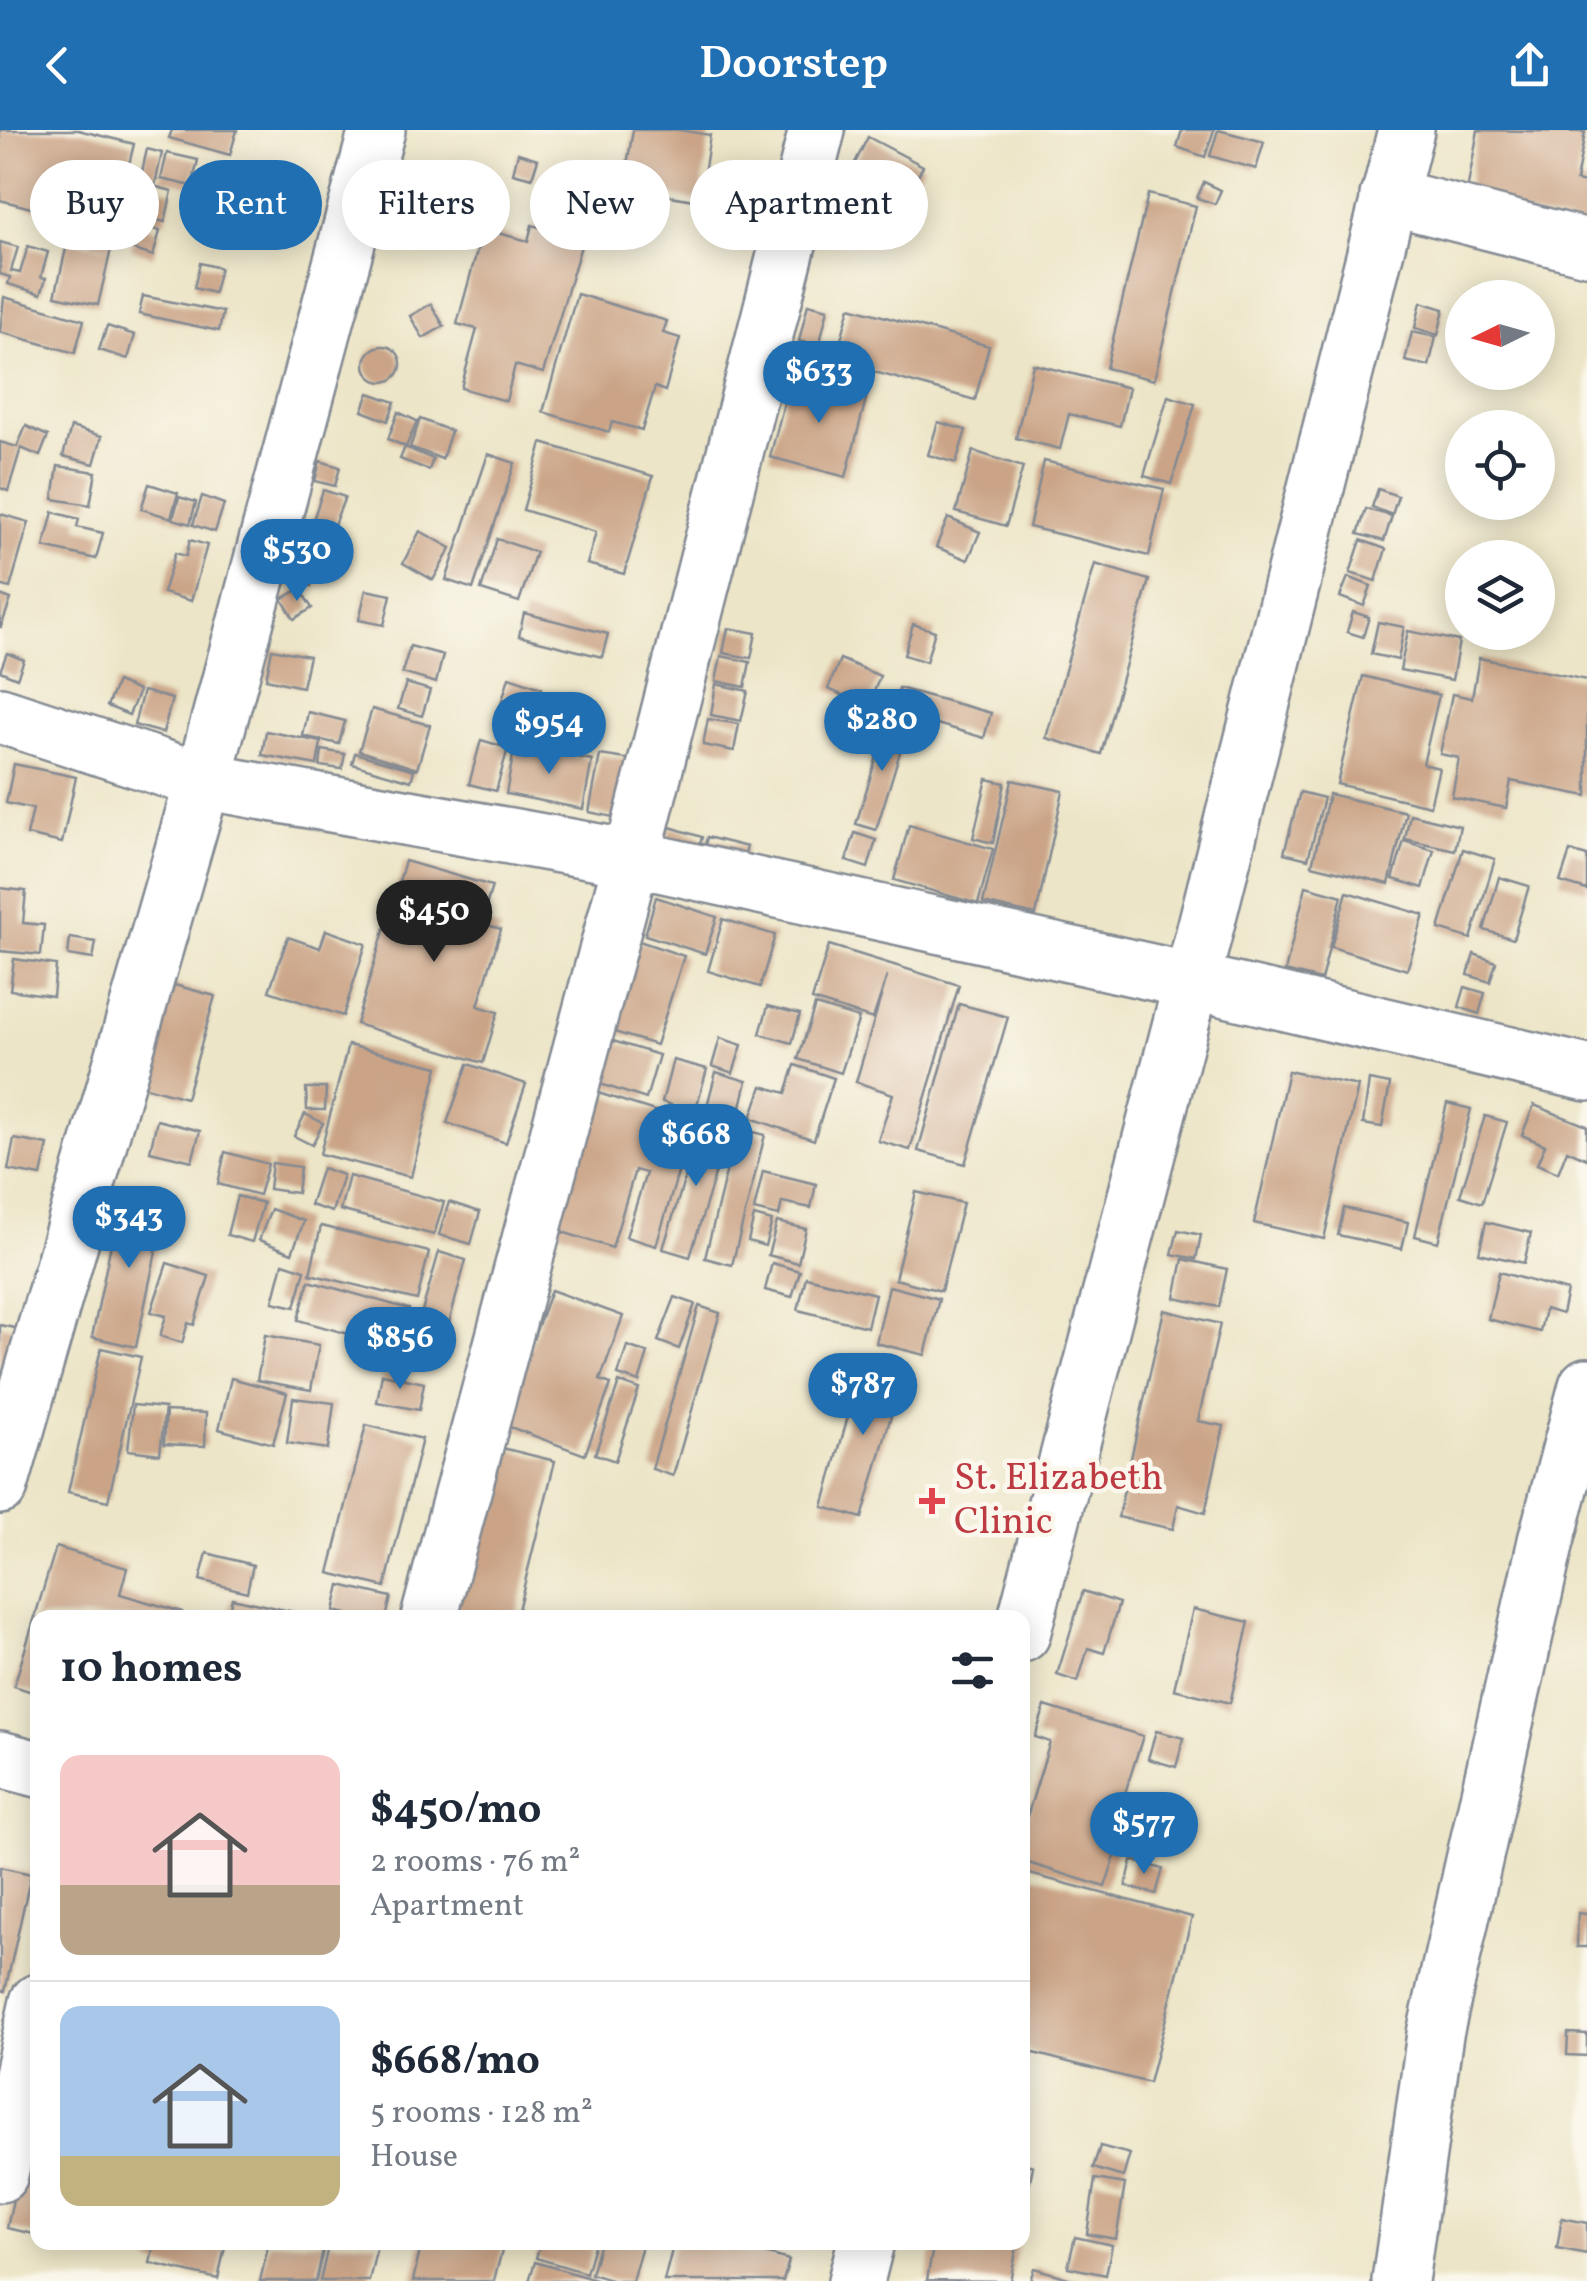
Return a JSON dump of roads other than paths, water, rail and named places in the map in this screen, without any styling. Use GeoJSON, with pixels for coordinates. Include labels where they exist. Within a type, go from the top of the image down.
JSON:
{"type":"FeatureCollection","features":[{"type":"Feature","properties":{"kind":"street"},"geometry":{"type":"LineString","coordinates":[[0,1486],[203,781],[377,130]]}},
{"type":"Feature","properties":{"kind":"street"},"geometry":{"type":"LineString","coordinates":[[431,1610],[632,858],[817,130]]}},
{"type":"Feature","properties":{"kind":"street"},"geometry":{"type":"LineString","coordinates":[[1028,1610],[1192,981],[1406,130]]}},
{"type":"Feature","properties":{"kind":"street"},"geometry":{"type":"LineString","coordinates":[[1388,196],[1587,247]]}},
{"type":"Feature","properties":{"kind":"street"},"geometry":{"type":"LineString","coordinates":[[0,714],[203,781],[632,858],[1192,981],[1587,1074]]}},
{"type":"Feature","properties":{"kind":"street"},"geometry":{"type":"LineString","coordinates":[[1400,2281],[1435,2034],[1546,1541],[1587,1386]]}},
{"type":"Feature","properties":{"kind":"street"},"geometry":{"type":"LineString","coordinates":[[0,1759],[30,1767]]}},
{"type":"Feature","properties":{"kind":"street"},"geometry":{"type":"LineString","coordinates":[[0,2174],[30,2038]]}},
{"type":"Feature","properties":{"kind":"street"},"geometry":{"type":"LineString","coordinates":[[856,2281],[864,2250]]}},
{"type":"Feature","properties":{"kind":"place","name":"St. Elizabeth Clinic"},"geometry":{"type":"Point","coordinates":[932,1501]}}]}
